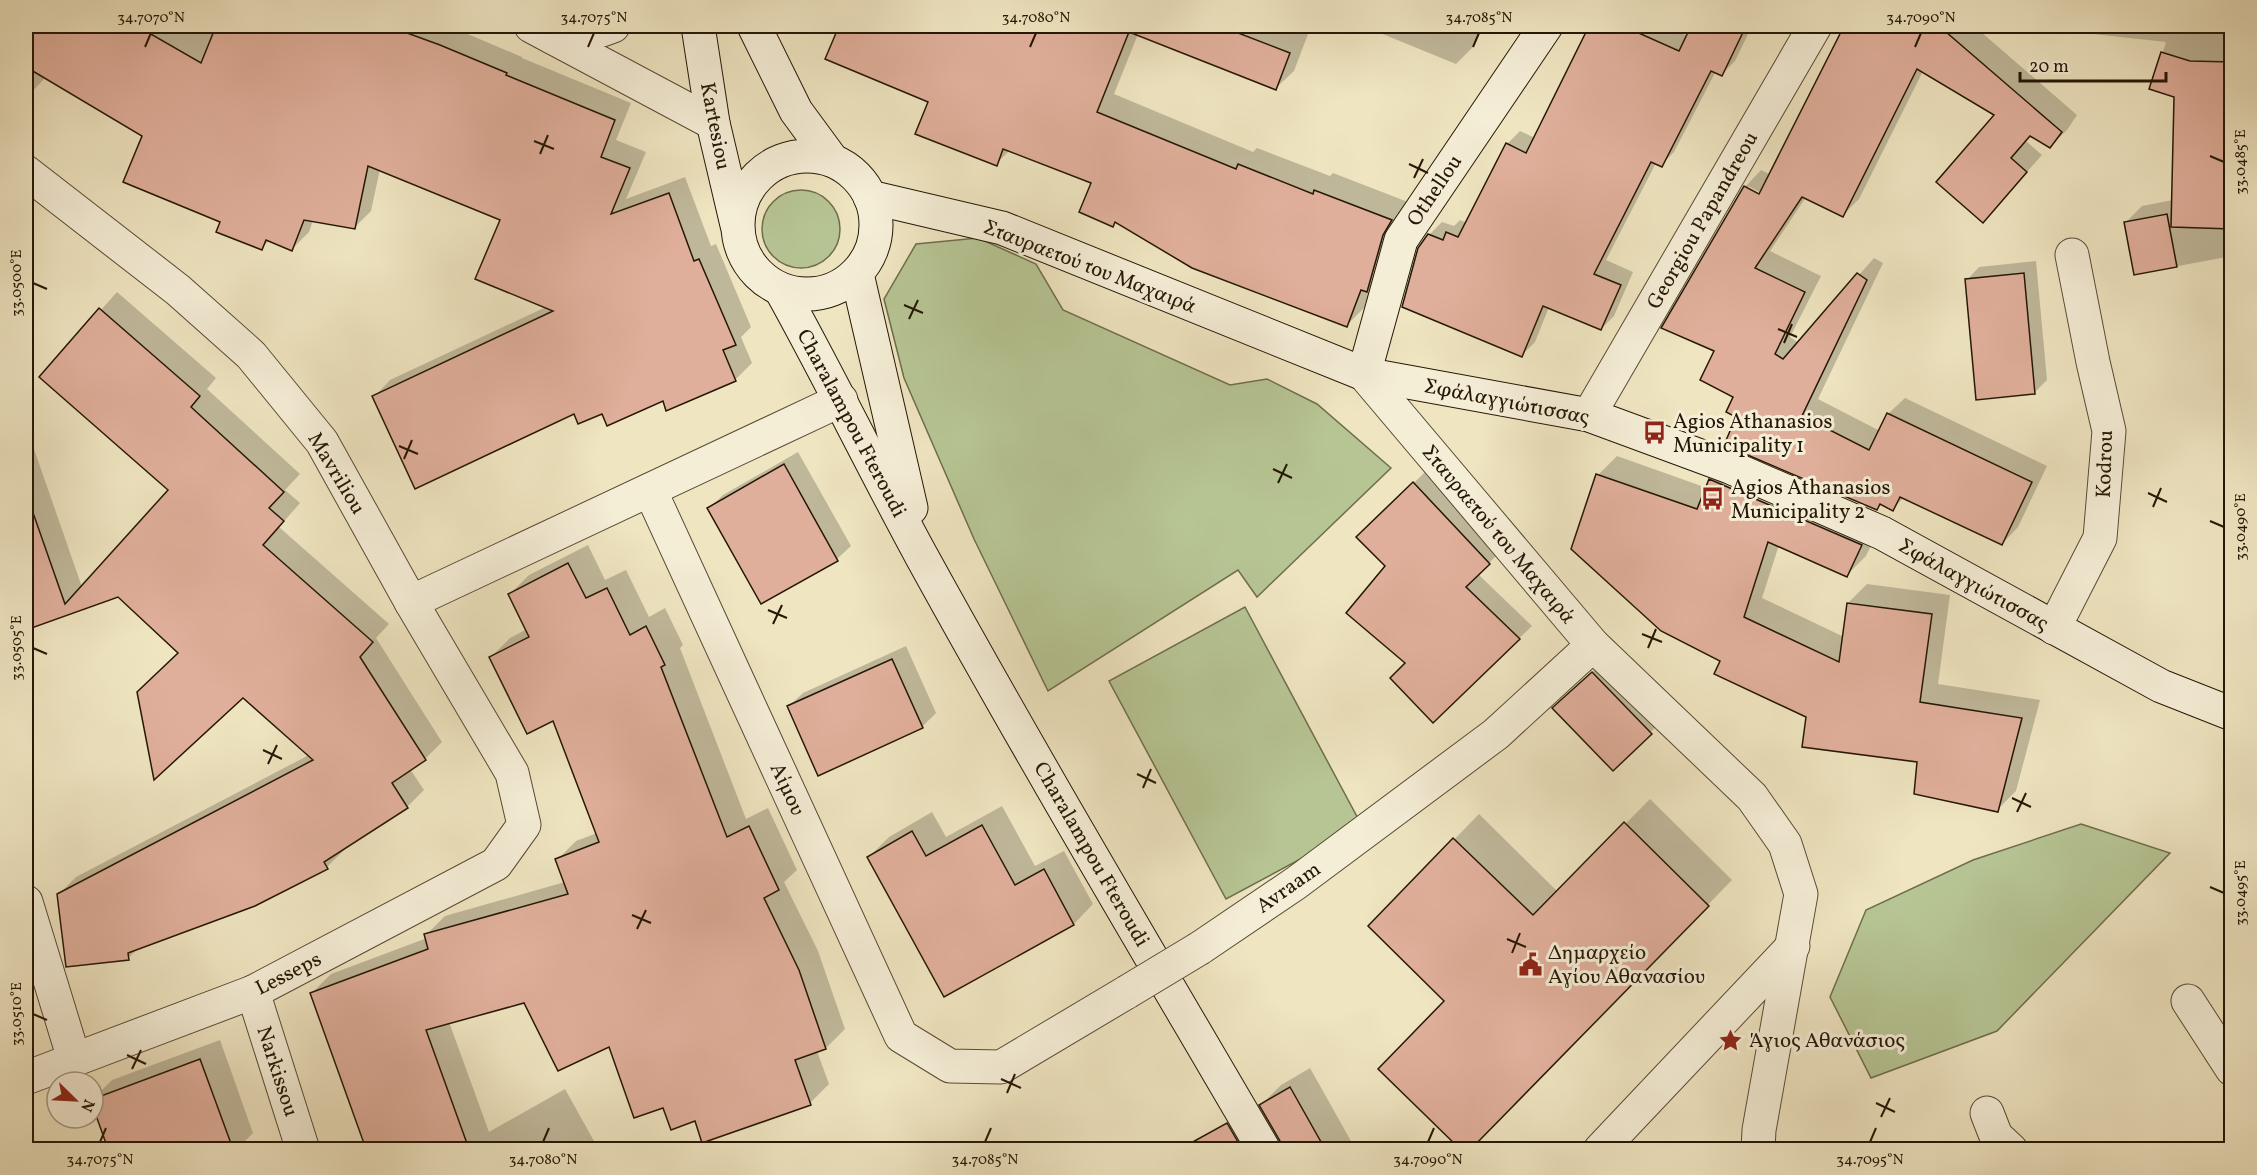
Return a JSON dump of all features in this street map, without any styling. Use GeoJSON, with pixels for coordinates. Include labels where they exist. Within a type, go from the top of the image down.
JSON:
{"type":"FeatureCollection","features":[{"type":"Feature","properties":{"kind":"street"},"geometry":{"type":"LineString","coordinates":[[541,31],[602,30],[613,26]]}},
{"type":"Feature","properties":{"kind":"street","name":"Kartesiou"},"geometry":{"type":"LineString","coordinates":[[698,26],[713,123],[738,227]]}},
{"type":"Feature","properties":{"kind":"street"},"geometry":{"type":"LineString","coordinates":[[754,26],[796,111],[832,160]]}},
{"type":"Feature","properties":{"kind":"street","name":"Othellou"},"geometry":{"type":"LineString","coordinates":[[1364,374],[1401,240],[1546,26]]}},
{"type":"Feature","properties":{"kind":"street","name":"Georgiou Papandreou"},"geometry":{"type":"LineString","coordinates":[[1589,415],[1815,26]]}},
{"type":"Feature","properties":{"kind":"street"},"geometry":{"type":"LineString","coordinates":[[541,31],[713,123]]}},
{"type":"Feature","properties":{"kind":"street"},"geometry":{"type":"LineString","coordinates":[[810,156],[832,160],[848,169],[861,182],[870,197],[876,217],[875,237],[868,257],[856,274],[841,286],[821,293],[801,294],[781,290],[764,280],[750,265],[741,247],[738,227],[740,204],[751,184],[767,168],[788,158],[810,156]]}},
{"type":"Feature","properties":{"kind":"street","name":"Mavriliou"},"geometry":{"type":"LineString","coordinates":[[26,172],[177,290],[251,355],[322,442],[411,602],[512,773],[524,825]]}},
{"type":"Feature","properties":{"kind":"street","name":"Σταυραετού του Μαχαιρά"},"geometry":{"type":"LineString","coordinates":[[870,197],[1002,228],[1364,374],[1593,645],[1752,797],[1785,844],[1801,894],[1759,1140]]}},
{"type":"Feature","properties":{"kind":"street","name":"Kodrou"},"geometry":{"type":"LineString","coordinates":[[2054,628],[2100,538],[2109,431],[2072,255]]}},
{"type":"Feature","properties":{"kind":"street","name":"Charalampou Fteroudi"},"geometry":{"type":"LineString","coordinates":[[856,274],[922,556]]}},
{"type":"Feature","properties":{"kind":"street","name":"Charalampou Fteroudi"},"geometry":{"type":"LineString","coordinates":[[781,290],[922,556],[1076,827],[1264,1149]]}},
{"type":"Feature","properties":{"kind":"street","name":"Σφάλαγγιώτισσας"},"geometry":{"type":"LineString","coordinates":[[1364,374],[1589,415],[1730,467],[1882,533],[2161,686],[2232,714]]}},
{"type":"Feature","properties":{"kind":"street"},"geometry":{"type":"LineString","coordinates":[[411,602],[841,400]]}},
{"type":"Feature","properties":{"kind":"street","name":"Αίμου"},"geometry":{"type":"LineString","coordinates":[[650,490],[902,1036],[950,1066]]}},
{"type":"Feature","properties":{"kind":"street","name":"Avraam"},"geometry":{"type":"LineString","coordinates":[[950,1066],[1001,1067],[1200,948],[1296,883],[1496,734],[1593,645]]}},
{"type":"Feature","properties":{"kind":"street","name":"Lesseps"},"geometry":{"type":"LineString","coordinates":[[26,1077],[253,992],[496,864],[524,825]]}},
{"type":"Feature","properties":{"kind":"street"},"geometry":{"type":"LineString","coordinates":[[26,902],[74,1059]]}},
{"type":"Feature","properties":{"kind":"street"},"geometry":{"type":"LineString","coordinates":[[1600,1149],[1793,946]]}},
{"type":"Feature","properties":{"kind":"street","name":"Narkissou"},"geometry":{"type":"LineString","coordinates":[[253,992],[303,1149]]}},
{"type":"Feature","properties":{"kind":"street"},"geometry":{"type":"LineString","coordinates":[[2188,1001],[2232,1069]]}},
{"type":"Feature","properties":{"kind":"street"},"geometry":{"type":"LineString","coordinates":[[1987,1113],[1996,1136],[2011,1149]]}},
{"type":"Feature","properties":{"kind":"green space"},"geometry":{"type":"Polygon","coordinates":[[[801,190],[816,193],[828,202],[837,214],[840,229],[837,244],[828,256],[816,265],[801,268],[786,265],[774,256],[765,244],[762,229],[765,214],[774,202],[786,193],[801,190]]]}},
{"type":"Feature","properties":{"kind":"green space"},"geometry":{"type":"Polygon","coordinates":[[[978,238],[1036,264],[1063,310],[1230,385],[1267,379],[1317,404],[1391,468],[1257,597],[1238,570],[1048,691],[974,539],[904,378],[884,299],[916,244],[978,238]]]}},
{"type":"Feature","properties":{"kind":"green space"},"geometry":{"type":"Polygon","coordinates":[[[1245,607],[1362,826],[1226,899],[1109,681],[1245,607]]]}},
{"type":"Feature","properties":{"kind":"green space"},"geometry":{"type":"Polygon","coordinates":[[[2081,824],[2170,853],[1997,1031],[1871,1078],[1830,997],[1866,910],[1973,860],[2081,824]]]}},
{"type":"Feature","properties":{"kind":"building"},"geometry":{"type":"Polygon","coordinates":[[[26,26],[137,26],[201,63],[216,26],[388,26],[440,45],[615,120],[601,157],[630,168],[611,214],[669,193],[694,261],[699,259],[736,345],[723,350],[736,381],[666,411],[663,401],[607,426],[602,414],[578,424],[574,414],[415,489],[372,396],[553,311],[475,279],[500,220],[368,166],[355,229],[304,220],[292,251],[266,240],[262,250],[216,232],[220,222],[123,182],[142,136],[26,67],[26,26]]]}},
{"type":"Feature","properties":{"kind":"building"},"geometry":{"type":"Polygon","coordinates":[[[839,26],[1220,26],[1290,53],[1276,90],[1129,32],[1097,112],[1236,169],[1238,164],[1313,194],[1314,190],[1392,220],[1383,235],[1367,292],[1361,290],[1347,327],[1192,268],[1115,222],[1113,227],[1079,212],[1091,183],[1003,149],[997,166],[915,134],[928,102],[825,59],[839,26]]]}},
{"type":"Feature","properties":{"kind":"building"},"geometry":{"type":"Polygon","coordinates":[[[1589,26],[1623,26],[1679,51],[1691,26],[1746,26],[1722,76],[1711,71],[1662,167],[1651,162],[1594,274],[1621,285],[1601,330],[1543,306],[1522,357],[1402,307],[1418,248],[1428,234],[1443,240],[1446,232],[1458,237],[1506,143],[1526,153],[1589,26]]]}},
{"type":"Feature","properties":{"kind":"building"},"geometry":{"type":"Polygon","coordinates":[[[1844,26],[1939,26],[2062,132],[2050,148],[2030,136],[2011,158],[2027,172],[1983,223],[1936,182],[1994,115],[1917,69],[1843,217],[1802,197],[1755,268],[1805,292],[1775,354],[1783,359],[1857,273],[1867,280],[1802,416],[1869,450],[1887,413],[2032,482],[2002,545],[1900,497],[1893,511],[1880,504],[1877,510],[1724,445],[1736,417],[1726,412],[1733,397],[1700,380],[1714,351],[1661,328],[1744,186],[1759,194],[1844,26]]]}},
{"type":"Feature","properties":{"kind":"building"},"geometry":{"type":"Polygon","coordinates":[[[2161,52],[2190,61],[2232,62],[2232,229],[2171,227],[2174,97],[2149,89],[2161,52]]]}},
{"type":"Feature","properties":{"kind":"building"},"geometry":{"type":"Polygon","coordinates":[[[2167,214],[2177,267],[2134,275],[2124,222],[2167,214]]]}},
{"type":"Feature","properties":{"kind":"building"},"geometry":{"type":"Polygon","coordinates":[[[2024,273],[2035,394],[1976,400],[1965,279],[2024,273]]]}},
{"type":"Feature","properties":{"kind":"building"},"geometry":{"type":"Polygon","coordinates":[[[99,308],[200,396],[191,407],[284,492],[269,508],[284,521],[263,545],[373,642],[360,657],[426,760],[392,783],[408,808],[324,862],[328,869],[255,906],[128,953],[129,960],[66,967],[57,894],[313,760],[243,698],[154,780],[137,692],[178,653],[118,597],[26,630],[26,508],[31,507],[65,604],[168,490],[39,377],[99,308]]]}},
{"type":"Feature","properties":{"kind":"building"},"geometry":{"type":"Polygon","coordinates":[[[784,464],[838,561],[761,604],[707,508],[784,464]]]}},
{"type":"Feature","properties":{"kind":"building"},"geometry":{"type":"Polygon","coordinates":[[[1596,474],[1697,509],[1709,479],[1862,545],[1847,577],[1768,542],[1744,617],[1839,662],[1847,603],[1932,614],[1920,702],[2022,718],[1998,812],[1914,794],[1917,762],[1802,747],[1806,717],[1714,674],[1720,661],[1661,631],[1571,549],[1596,474]]]}},
{"type":"Feature","properties":{"kind":"building"},"geometry":{"type":"Polygon","coordinates":[[[1413,482],[1490,564],[1466,587],[1520,639],[1433,723],[1390,678],[1405,663],[1346,613],[1385,566],[1356,537],[1413,482]]]}},
{"type":"Feature","properties":{"kind":"building"},"geometry":{"type":"Polygon","coordinates":[[[568,563],[586,598],[607,588],[630,635],[646,626],[665,665],[661,667],[727,837],[749,826],[779,890],[764,898],[799,970],[826,1049],[795,1060],[811,1105],[702,1143],[695,1121],[671,1130],[663,1108],[634,1118],[609,1047],[558,1071],[524,1003],[426,1030],[469,1149],[366,1149],[310,993],[428,949],[424,934],[568,894],[555,859],[599,842],[553,721],[527,734],[489,657],[529,637],[508,594],[568,563]]]}},
{"type":"Feature","properties":{"kind":"building"},"geometry":{"type":"Polygon","coordinates":[[[892,659],[923,728],[818,776],[787,706],[892,659]]]}},
{"type":"Feature","properties":{"kind":"building"},"geometry":{"type":"Polygon","coordinates":[[[1592,672],[1652,734],[1613,771],[1552,708],[1592,672]]]}},
{"type":"Feature","properties":{"kind":"building","name":"Δημαρχείο Αγίου Αθανασίου"},"geometry":{"type":"Polygon","coordinates":[[[1624,822],[1709,906],[1471,1149],[1460,1149],[1378,1069],[1444,1001],[1368,926],[1453,838],[1533,915],[1624,822]]]}},
{"type":"Feature","properties":{"kind":"building"},"geometry":{"type":"Polygon","coordinates":[[[982,825],[1015,885],[1044,869],[1074,925],[944,997],[867,857],[912,831],[926,856],[982,825]]]}},
{"type":"Feature","properties":{"kind":"building"},"geometry":{"type":"Polygon","coordinates":[[[200,1059],[233,1149],[108,1149],[101,1130],[105,1130],[105,1095],[200,1059]]]}},
{"type":"Feature","properties":{"kind":"building"},"geometry":{"type":"Polygon","coordinates":[[[1290,1087],[1325,1149],[1283,1149],[1259,1105],[1290,1087]]]}},
{"type":"Feature","properties":{"kind":"building"},"geometry":{"type":"Polygon","coordinates":[[[1227,1123],[1242,1149],[1180,1149],[1227,1123]]]}},
{"type":"Feature","properties":{"kind":"place","name":"Agios Athanasios Municipality 1"},"geometry":{"type":"Point","coordinates":[1655,433]}},
{"type":"Feature","properties":{"kind":"place","name":"Agios Athanasios Municipality 2"},"geometry":{"type":"Point","coordinates":[1713,499]}},
{"type":"Feature","properties":{"kind":"place","name":"Δημαρχείο Αγίου Αθανασίου"},"geometry":{"type":"Point","coordinates":[1530,964]}},
{"type":"Feature","properties":{"kind":"place","name":"Άγιος Αθανάσιος"},"geometry":{"type":"Point","coordinates":[1731,1040]}}]}
